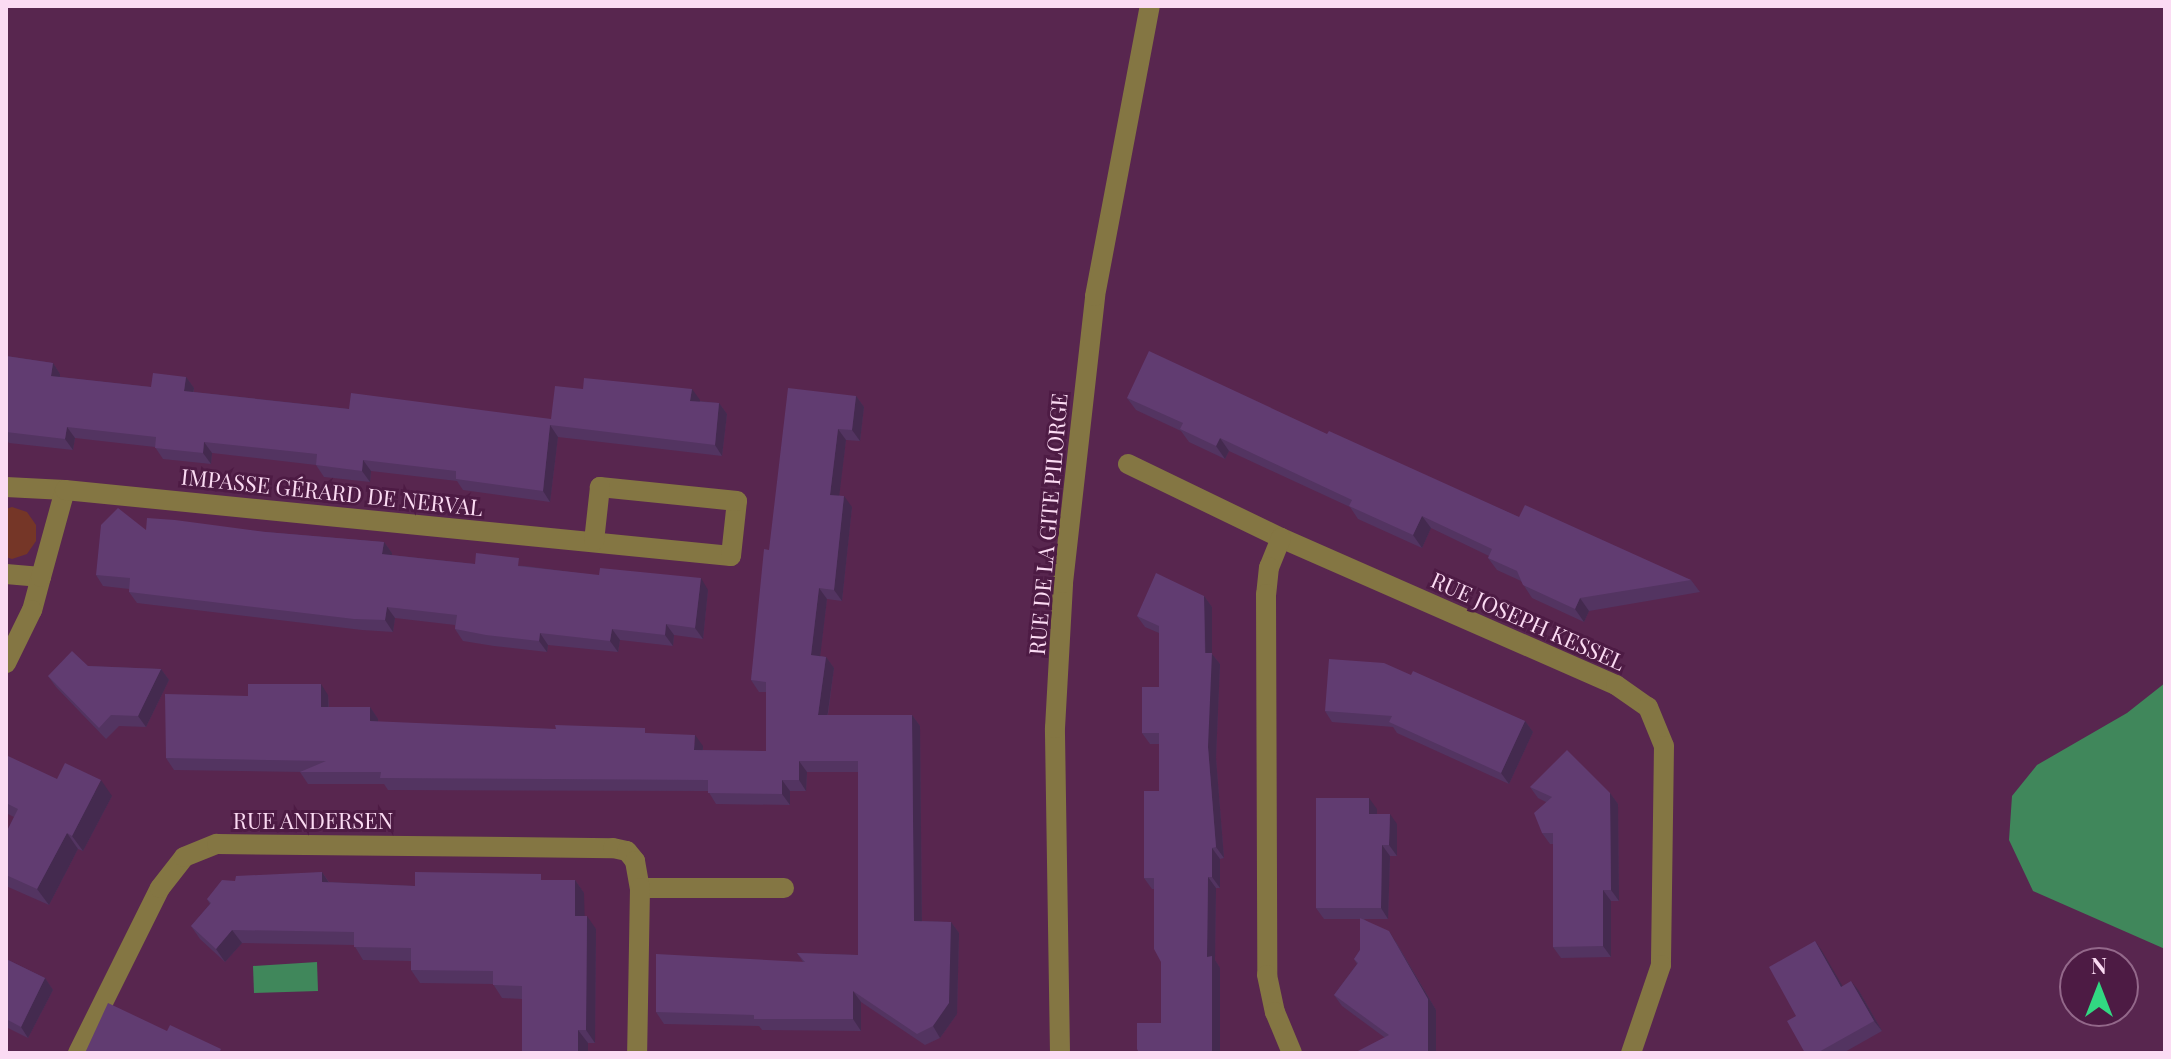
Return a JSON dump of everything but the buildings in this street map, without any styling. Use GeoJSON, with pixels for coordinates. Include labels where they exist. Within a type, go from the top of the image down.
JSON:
{"type":"FeatureCollection","features":[{"type":"Feature","properties":{"kind":"street","name":"RUE DE LA GITE PILORGE"},"geometry":{"type":"LineString","coordinates":[[1060,1053],[1055,728],[1063,583],[1095,296],[1150,6]]}},
{"type":"Feature","properties":{"kind":"street","name":"RUE JOSEPH KESSEL"},"geometry":{"type":"LineString","coordinates":[[1128,464],[1281,538],[1616,685],[1648,707],[1664,746],[1661,965],[1631,1053]]}},
{"type":"Feature","properties":{"kind":"street","name":"IMPASSE GÉRARD DE NERVAL"},"geometry":{"type":"LineString","coordinates":[[6,487],[65,490],[731,556],[737,501],[600,487],[594,541]]}},
{"type":"Feature","properties":{"kind":"street"},"geometry":{"type":"LineString","coordinates":[[6,663],[32,610],[65,490]]}},
{"type":"Feature","properties":{"kind":"street"},"geometry":{"type":"LineString","coordinates":[[1281,538],[1269,567],[1266,594],[1267,975],[1275,1012],[1292,1053]]}},
{"type":"Feature","properties":{"kind":"street"},"geometry":{"type":"LineString","coordinates":[[6,574],[41,577]]}},
{"type":"Feature","properties":{"kind":"street","name":"RUE ANDERSEN"},"geometry":{"type":"LineString","coordinates":[[78,1053],[160,888],[184,857],[217,844],[613,848],[627,851],[635,861],[640,888],[637,1053]]}},
{"type":"Feature","properties":{"kind":"street"},"geometry":{"type":"LineString","coordinates":[[640,888],[784,888]]}},
{"type":"Feature","properties":{"kind":"shaded area"},"geometry":{"type":"Polygon","coordinates":[[[12,507],[27,512],[36,525],[36,541],[27,554],[12,559],[6,557],[6,509],[12,507]]]}},
{"type":"Feature","properties":{"kind":"shaded area"},"geometry":{"type":"Polygon","coordinates":[[[2165,683],[2165,949],[2033,891],[2009,840],[2012,796],[2037,765],[2127,713],[2165,683]]]}},
{"type":"Feature","properties":{"kind":"shaded area"},"geometry":{"type":"Polygon","coordinates":[[[317,962],[318,991],[254,993],[253,966],[317,962]]]}}]}
